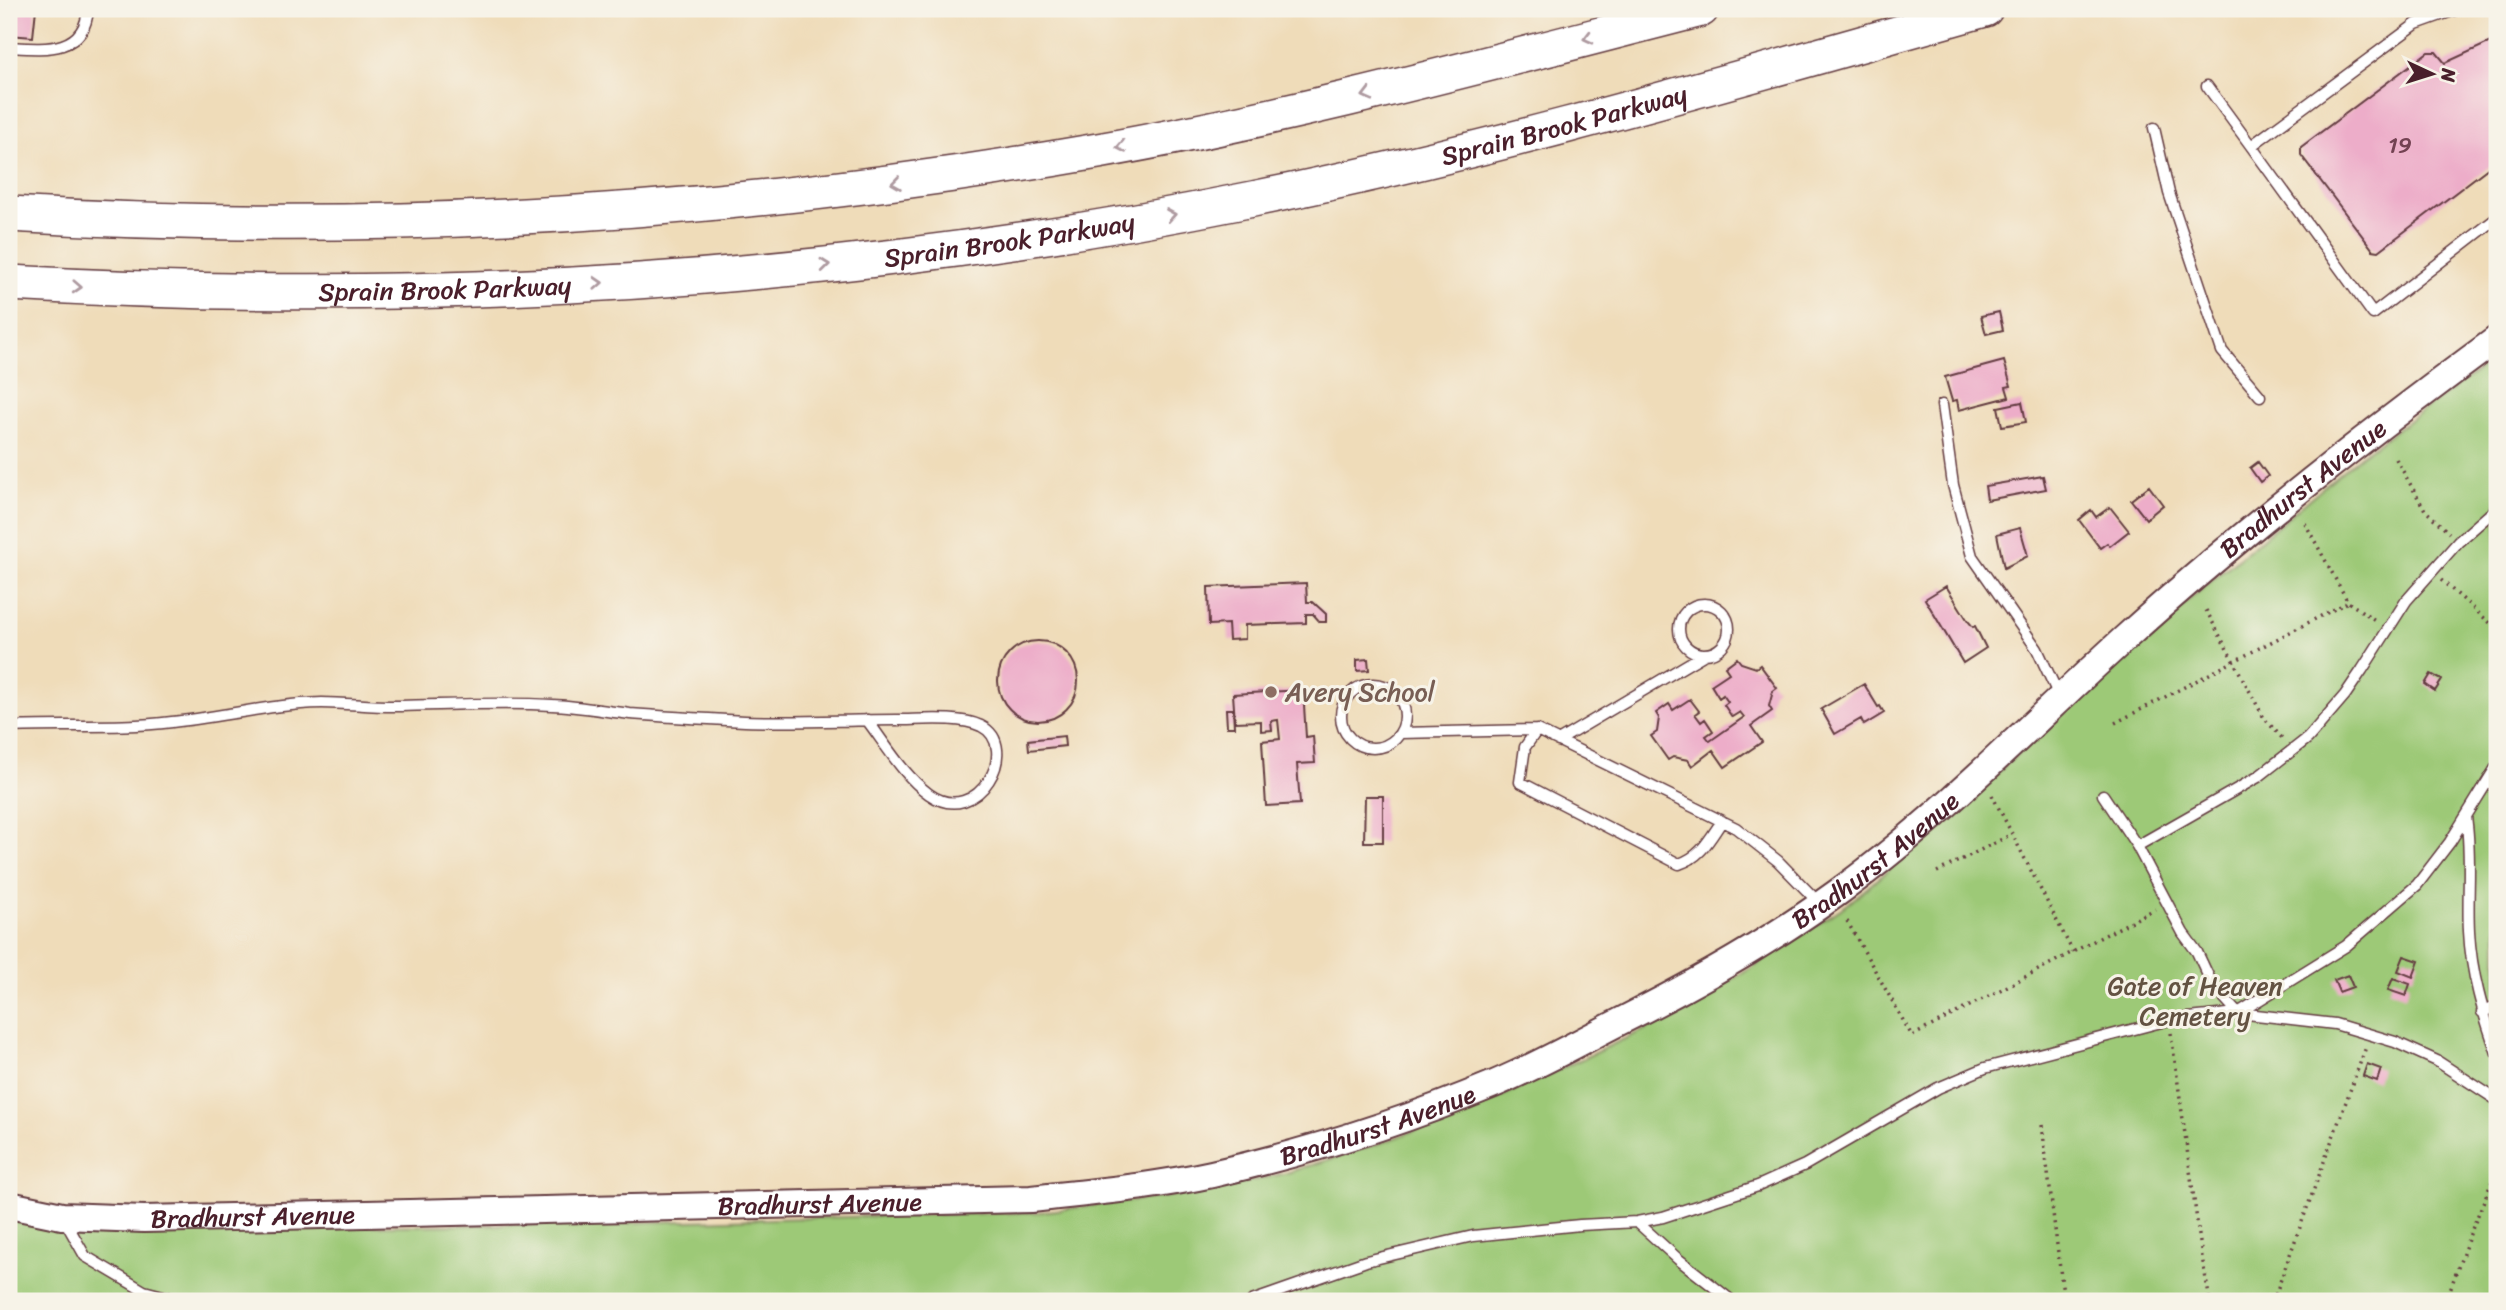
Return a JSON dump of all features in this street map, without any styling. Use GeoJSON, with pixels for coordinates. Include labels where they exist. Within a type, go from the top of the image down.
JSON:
{"type":"FeatureCollection","features":[{"type":"Feature","properties":{"kind":"highway"},"geometry":{"type":"LineString","coordinates":[[9,215],[194,222],[421,221],[616,212],[822,192],[1031,163],[1236,125],[1374,93],[1701,9]]}},
{"type":"Feature","properties":{"kind":"highway","name":"Sprain Brook Parkway"},"geometry":{"type":"LineString","coordinates":[[9,283],[222,292],[486,289],[754,272],[975,246],[1179,213],[1444,157],[1986,9]]}},
{"type":"Feature","properties":{"kind":"main road","name":"Bradhurst Avenue"},"geometry":{"type":"LineString","coordinates":[[9,1205],[62,1216],[144,1219],[1031,1199],[1129,1188],[1208,1175],[1309,1150],[1399,1121],[1497,1083],[1714,972],[1821,905],[1905,839],[2125,638],[2249,531],[2497,339]]}},
{"type":"Feature","properties":{"kind":"lane"},"geometry":{"type":"LineString","coordinates":[[9,47],[38,49],[71,42],[84,28],[88,9]]}},
{"type":"Feature","properties":{"kind":"lane"},"geometry":{"type":"LineString","coordinates":[[2252,146],[2416,24],[2458,9]]}},
{"type":"Feature","properties":{"kind":"lane"},"geometry":{"type":"LineString","coordinates":[[2207,86],[2373,314],[2497,218]]}},
{"type":"Feature","properties":{"kind":"lane"},"geometry":{"type":"LineString","coordinates":[[2154,128],[2169,192],[2222,351],[2260,396]]}},
{"type":"Feature","properties":{"kind":"lane"},"geometry":{"type":"LineString","coordinates":[[1942,405],[1953,485],[1972,556],[2037,649],[2060,698]]}},
{"type":"Feature","properties":{"kind":"lane"},"geometry":{"type":"LineString","coordinates":[[2137,846],[2258,777],[2294,750],[2345,695],[2406,601],[2458,542],[2497,508]]}},
{"type":"Feature","properties":{"kind":"lane"},"geometry":{"type":"LineString","coordinates":[[1558,741],[1705,654],[1720,648],[1726,642],[1729,626],[1727,618],[1715,606],[1699,604],[1685,612],[1680,620],[1679,636],[1689,650],[1705,654]]}},
{"type":"Feature","properties":{"kind":"lane"},"geometry":{"type":"LineString","coordinates":[[1400,733],[1405,712],[1395,693],[1376,684],[1355,689],[1347,696],[1342,706],[1343,726],[1355,742],[1374,748],[1393,740],[1400,733],[1537,730],[1736,828],[1778,861],[1821,905]]}},
{"type":"Feature","properties":{"kind":"lane"},"geometry":{"type":"LineString","coordinates":[[9,727],[112,727],[320,703],[398,706],[472,703],[555,705],[750,721],[867,720],[962,721],[983,727],[993,738],[996,755],[992,778],[979,793],[958,803],[936,799],[916,785],[867,720]]}},
{"type":"Feature","properties":{"kind":"lane"},"geometry":{"type":"LineString","coordinates":[[1537,730],[1525,747],[1520,782],[1679,864],[1690,861],[1702,852],[1722,821]]}},
{"type":"Feature","properties":{"kind":"lane"},"geometry":{"type":"LineString","coordinates":[[2238,1013],[2347,946],[2417,885],[2466,817],[2497,766]]}},
{"type":"Feature","properties":{"kind":"lane"},"geometry":{"type":"LineString","coordinates":[[2103,795],[2137,846],[2166,903],[2197,952],[2212,984],[2238,1013]]}},
{"type":"Feature","properties":{"kind":"lane"},"geometry":{"type":"LineString","coordinates":[[2466,817],[2471,848],[2469,932],[2473,972],[2482,1012],[2497,1053]]}},
{"type":"Feature","properties":{"kind":"lane"},"geometry":{"type":"LineString","coordinates":[[2482,1012],[2497,1007]]}},
{"type":"Feature","properties":{"kind":"lane"},"geometry":{"type":"LineString","coordinates":[[1251,1301],[1366,1261],[1474,1236],[1580,1224],[1637,1222],[1663,1217],[1758,1186],[1805,1165],[1938,1087],[1984,1069],[2169,1020],[2238,1013],[2334,1024],[2395,1042],[2437,1061],[2497,1100]]}},
{"type":"Feature","properties":{"kind":"lane"},"geometry":{"type":"LineString","coordinates":[[62,1216],[85,1256],[144,1291],[182,1301]]}},
{"type":"Feature","properties":{"kind":"lane"},"geometry":{"type":"LineString","coordinates":[[1637,1222],[1732,1301]]}},
{"type":"Feature","properties":{"kind":"path"},"geometry":{"type":"LineString","coordinates":[[2396,459],[2425,510],[2458,542]]}},
{"type":"Feature","properties":{"kind":"path"},"geometry":{"type":"LineString","coordinates":[[2305,523],[2348,602],[2389,629]]}},
{"type":"Feature","properties":{"kind":"path"},"geometry":{"type":"LineString","coordinates":[[2431,572],[2497,629]]}},
{"type":"Feature","properties":{"kind":"path"},"geometry":{"type":"LineString","coordinates":[[2115,723],[2348,602]]}},
{"type":"Feature","properties":{"kind":"path"},"geometry":{"type":"LineString","coordinates":[[2206,610],[2264,718],[2294,750]]}},
{"type":"Feature","properties":{"kind":"path"},"geometry":{"type":"LineString","coordinates":[[1992,795],[2073,952]]}},
{"type":"Feature","properties":{"kind":"path"},"geometry":{"type":"LineString","coordinates":[[1937,872],[2012,834]]}},
{"type":"Feature","properties":{"kind":"path"},"geometry":{"type":"LineString","coordinates":[[1847,920],[1912,1036],[2166,903]]}},
{"type":"Feature","properties":{"kind":"path"},"geometry":{"type":"LineString","coordinates":[[2169,1020],[2210,1301]]}},
{"type":"Feature","properties":{"kind":"path"},"geometry":{"type":"LineString","coordinates":[[2273,1301],[2370,1035]]}},
{"type":"Feature","properties":{"kind":"path"},"geometry":{"type":"LineString","coordinates":[[2042,1125],[2064,1301]]}},
{"type":"Feature","properties":{"kind":"path"},"geometry":{"type":"LineString","coordinates":[[2446,1301],[2470,1234],[2497,1175]]}},
{"type":"Feature","properties":{"kind":"green space","name":"Gate of Heaven Cemetery"},"geometry":{"type":"Polygon","coordinates":[[[2497,357],[2497,1301],[9,1301],[9,1220],[121,1232],[1040,1212],[1203,1192],[1286,1173],[1375,1145],[1479,1107],[1648,1028],[1748,970],[1848,904],[2190,599],[2360,456],[2497,357]]]}},
{"type":"Feature","properties":{"kind":"building"},"geometry":{"type":"Polygon","coordinates":[[[9,9],[36,9],[33,37],[9,35],[9,9]]]}},
{"type":"Feature","properties":{"kind":"building"},"geometry":{"type":"Polygon","coordinates":[[[2497,39],[2497,161],[2379,251],[2373,250],[2301,155],[2301,147],[2428,52],[2436,52],[2445,63],[2497,39]]]}},
{"type":"Feature","properties":{"kind":"building"},"geometry":{"type":"Polygon","coordinates":[[[1999,312],[2003,330],[1986,334],[1981,316],[1999,312]]]}},
{"type":"Feature","properties":{"kind":"building"},"geometry":{"type":"Polygon","coordinates":[[[2004,361],[2011,386],[2006,387],[2009,397],[1959,410],[1957,400],[1952,401],[1945,377],[2004,361]]]}},
{"type":"Feature","properties":{"kind":"building"},"geometry":{"type":"Polygon","coordinates":[[[2022,402],[2026,422],[2002,426],[1998,407],[2022,402]]]}},
{"type":"Feature","properties":{"kind":"building"},"geometry":{"type":"Polygon","coordinates":[[[2258,462],[2268,476],[2260,482],[2250,468],[2258,462]]]}},
{"type":"Feature","properties":{"kind":"building"},"geometry":{"type":"Polygon","coordinates":[[[2043,476],[2046,489],[1987,500],[1985,486],[2043,476]]]}},
{"type":"Feature","properties":{"kind":"building"},"geometry":{"type":"Polygon","coordinates":[[[2149,486],[2163,505],[2146,519],[2131,500],[2149,486]]]}},
{"type":"Feature","properties":{"kind":"building"},"geometry":{"type":"Polygon","coordinates":[[[2110,507],[2129,531],[2110,546],[2107,543],[2100,548],[2079,520],[2091,510],[2096,517],[2110,507]]]}},
{"type":"Feature","properties":{"kind":"building"},"geometry":{"type":"Polygon","coordinates":[[[2020,528],[2028,556],[2004,568],[1997,534],[2020,528]]]}},
{"type":"Feature","properties":{"kind":"building"},"geometry":{"type":"Polygon","coordinates":[[[1306,583],[1307,602],[1313,602],[1326,614],[1326,622],[1320,622],[1313,614],[1306,614],[1306,623],[1245,625],[1245,639],[1229,640],[1228,624],[1209,625],[1208,587],[1306,583]]]}},
{"type":"Feature","properties":{"kind":"building"},"geometry":{"type":"Polygon","coordinates":[[[1946,586],[1968,621],[1975,626],[1986,648],[1963,663],[1925,599],[1946,586]]]}},
{"type":"Feature","properties":{"kind":"building"},"geometry":{"type":"Polygon","coordinates":[[[1038,641],[1053,644],[1066,653],[1075,666],[1078,681],[1075,696],[1066,709],[1053,718],[1038,721],[1023,718],[1010,709],[1001,696],[998,681],[1001,666],[1010,653],[1023,644],[1038,641]]]}},
{"type":"Feature","properties":{"kind":"building"},"geometry":{"type":"Polygon","coordinates":[[[1737,658],[1741,663],[1756,668],[1760,665],[1777,688],[1773,691],[1769,706],[1772,711],[1751,726],[1762,742],[1725,767],[1713,750],[1692,766],[1688,760],[1673,757],[1668,760],[1651,736],[1657,732],[1659,718],[1656,713],[1669,704],[1673,710],[1690,699],[1699,711],[1695,714],[1701,722],[1705,719],[1713,731],[1706,736],[1710,741],[1744,717],[1740,712],[1732,717],[1724,705],[1728,702],[1723,695],[1719,698],[1711,685],[1729,673],[1725,667],[1737,658]]]}},
{"type":"Feature","properties":{"kind":"building"},"geometry":{"type":"Polygon","coordinates":[[[1368,659],[1369,670],[1357,671],[1357,660],[1368,659]]]}},
{"type":"Feature","properties":{"kind":"building"},"geometry":{"type":"Polygon","coordinates":[[[2431,674],[2442,680],[2435,691],[2425,684],[2431,674]]]}},
{"type":"Feature","properties":{"kind":"building"},"geometry":{"type":"Polygon","coordinates":[[[1864,684],[1884,713],[1864,725],[1861,719],[1835,734],[1821,709],[1864,684]]]}},
{"type":"Feature","properties":{"kind":"building"},"geometry":{"type":"Polygon","coordinates":[[[1303,690],[1306,737],[1313,736],[1315,763],[1297,764],[1300,804],[1266,806],[1262,741],[1280,739],[1278,720],[1271,721],[1272,730],[1261,731],[1261,721],[1235,722],[1233,694],[1303,690]]]}},
{"type":"Feature","properties":{"kind":"building"},"geometry":{"type":"Polygon","coordinates":[[[1226,709],[1233,709],[1234,727],[1227,727],[1226,709]]]}},
{"type":"Feature","properties":{"kind":"building"},"geometry":{"type":"Polygon","coordinates":[[[1064,736],[1065,746],[1029,750],[1028,740],[1064,736]]]}},
{"type":"Feature","properties":{"kind":"building"},"geometry":{"type":"Polygon","coordinates":[[[1365,796],[1383,796],[1383,842],[1364,842],[1365,796]]]}},
{"type":"Feature","properties":{"kind":"building"},"geometry":{"type":"Polygon","coordinates":[[[2404,956],[2419,961],[2413,977],[2398,971],[2404,956]]]}},
{"type":"Feature","properties":{"kind":"building"},"geometry":{"type":"Polygon","coordinates":[[[2348,975],[2353,987],[2339,992],[2334,980],[2348,975]]]}},
{"type":"Feature","properties":{"kind":"building"},"geometry":{"type":"Polygon","coordinates":[[[2393,978],[2410,984],[2406,996],[2388,990],[2393,978]]]}},
{"type":"Feature","properties":{"kind":"building"},"geometry":{"type":"Polygon","coordinates":[[[2367,1064],[2381,1069],[2377,1081],[2363,1076],[2367,1064]]]}},
{"type":"Feature","properties":{"kind":"place","name":"Avery School"},"geometry":{"type":"Point","coordinates":[1271,692]}}]}
